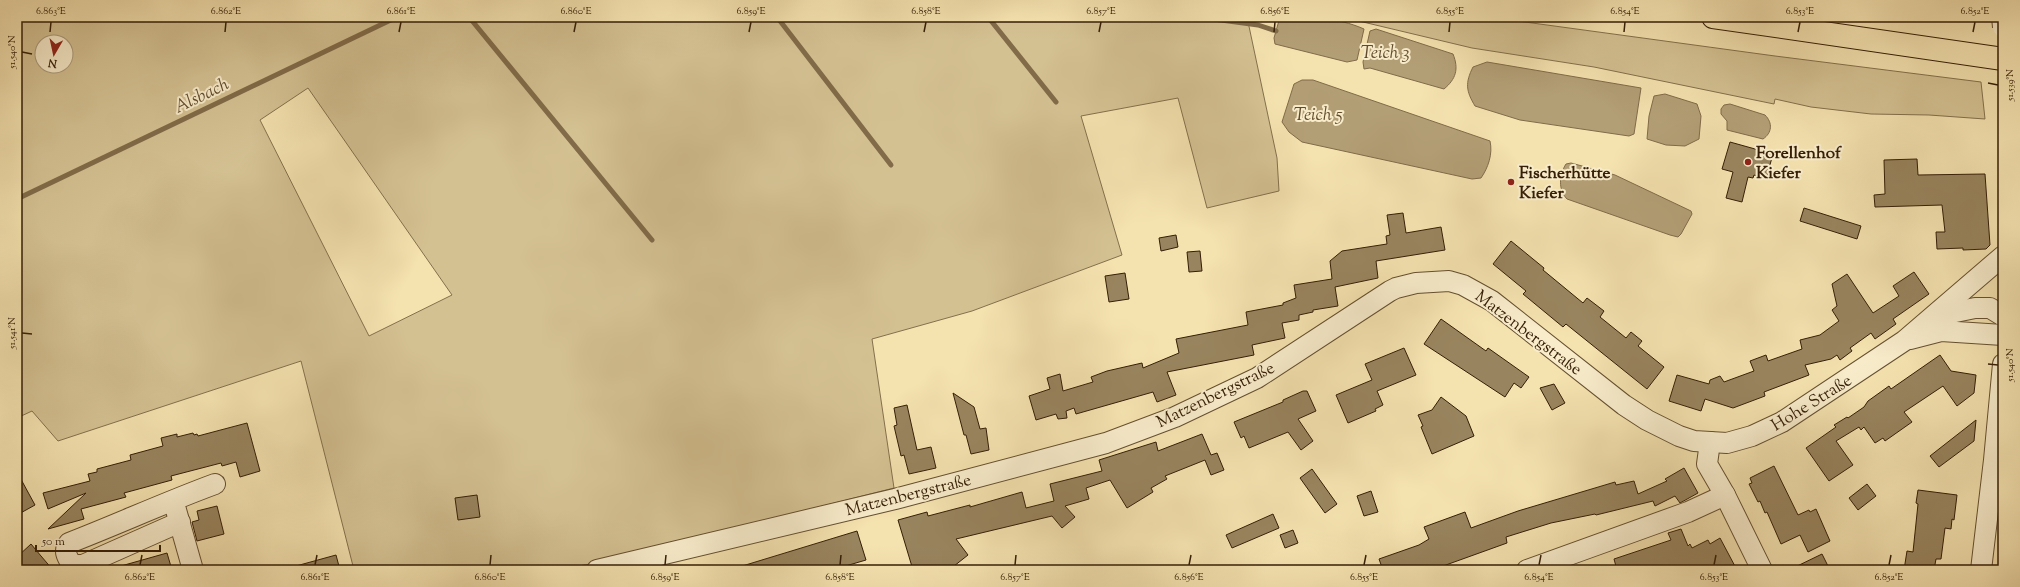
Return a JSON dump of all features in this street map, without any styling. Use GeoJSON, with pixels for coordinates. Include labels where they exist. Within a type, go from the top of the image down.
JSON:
{"type":"FeatureCollection","features":[{"type":"Feature","properties":{"kind":"highway"},"geometry":{"type":"LineString","coordinates":[[1713,17],[2003,59]]}},
{"type":"Feature","properties":{"kind":"street"},"geometry":{"type":"LineString","coordinates":[[2003,17],[2003,27]]}},
{"type":"Feature","properties":{"kind":"street","name":"Hohe Straße"},"geometry":{"type":"LineString","coordinates":[[1710,442],[1727,443],[1743,440],[1776,425],[1904,341],[2003,256]]}},
{"type":"Feature","properties":{"kind":"street","name":"Matzenbergstraße"},"geometry":{"type":"LineString","coordinates":[[597,570],[895,499],[1106,442],[1175,417],[1256,378],[1390,291],[1416,283],[1449,282],[1470,288],[1492,301],[1624,405],[1641,416],[1679,436],[1694,441],[1710,442]]}},
{"type":"Feature","properties":{"kind":"street","name":"Hohe Straße"},"geometry":{"type":"LineString","coordinates":[[1932,317],[1975,308],[1990,308],[2003,316]]}},
{"type":"Feature","properties":{"kind":"street","name":"Hohe Straße"},"geometry":{"type":"LineString","coordinates":[[1904,341],[1926,334],[1942,332],[2003,335]]}},
{"type":"Feature","properties":{"kind":"street"},"geometry":{"type":"LineString","coordinates":[[1981,570],[1991,489],[2003,364]]}},
{"type":"Feature","properties":{"kind":"street"},"geometry":{"type":"LineString","coordinates":[[1710,442],[1707,464],[1725,495],[1762,570]]}},
{"type":"Feature","properties":{"kind":"street"},"geometry":{"type":"LineString","coordinates":[[180,522],[83,566],[72,565],[66,555],[66,549],[69,543],[215,484]]}},
{"type":"Feature","properties":{"kind":"street"},"geometry":{"type":"LineString","coordinates":[[1527,570],[1688,512],[1725,495]]}},
{"type":"Feature","properties":{"kind":"street"},"geometry":{"type":"LineString","coordinates":[[173,500],[193,570]]}},
{"type":"Feature","properties":{"kind":"shaded area"},"geometry":{"type":"Polygon","coordinates":[[[17,17],[1247,17],[1277,158],[1279,191],[1207,208],[1178,98],[1081,116],[1122,255],[972,311],[872,339],[894,488],[596,563],[556,570],[354,570],[301,361],[58,441],[32,411],[17,418],[17,17]],[[308,88],[260,120],[369,336],[452,295],[308,88]]]}},
{"type":"Feature","properties":{"kind":"shaded area"},"geometry":{"type":"Polygon","coordinates":[[[1342,17],[1488,17],[1981,82],[1985,119],[1929,115],[1871,114],[1811,107],[1775,99],[1774,104],[1594,67],[1472,48],[1342,17]]]}},
{"type":"Feature","properties":{"kind":"water"},"geometry":{"type":"Polygon","coordinates":[[[1280,17],[1333,20],[1364,29],[1357,60],[1347,62],[1275,44],[1274,38],[1280,17]]]}},
{"type":"Feature","properties":{"kind":"water","name":"Teich 3"},"geometry":{"type":"Polygon","coordinates":[[[1376,29],[1453,54],[1456,64],[1454,77],[1444,89],[1370,68],[1364,69],[1363,62],[1370,31],[1376,29]]]}},
{"type":"Feature","properties":{"kind":"water"},"geometry":{"type":"Polygon","coordinates":[[[1487,62],[1641,88],[1634,134],[1629,136],[1520,120],[1475,106],[1468,91],[1469,78],[1473,67],[1487,62]]]}},
{"type":"Feature","properties":{"kind":"water","name":"Teich 5"},"geometry":{"type":"Polygon","coordinates":[[[1302,80],[1313,80],[1490,141],[1491,151],[1486,170],[1481,178],[1472,179],[1302,142],[1289,132],[1282,122],[1294,84],[1302,80]]]}},
{"type":"Feature","properties":{"kind":"water"},"geometry":{"type":"Polygon","coordinates":[[[1665,94],[1697,104],[1701,116],[1699,139],[1685,146],[1666,145],[1647,139],[1649,116],[1654,96],[1665,94]]]}},
{"type":"Feature","properties":{"kind":"water"},"geometry":{"type":"Polygon","coordinates":[[[1730,104],[1765,115],[1768,118],[1770,125],[1770,131],[1766,137],[1763,139],[1727,130],[1727,121],[1721,114],[1721,109],[1724,105],[1730,104]]]}},
{"type":"Feature","properties":{"kind":"water"},"geometry":{"type":"Polygon","coordinates":[[[1571,163],[1615,175],[1691,211],[1692,214],[1678,237],[1567,199],[1562,191],[1560,182],[1566,164],[1571,163]]]}},
{"type":"Feature","properties":{"kind":"building","name":"Forellenhof Kiefer"},"geometry":{"type":"Polygon","coordinates":[[[1730,142],[1773,154],[1766,179],[1754,175],[1753,178],[1748,177],[1742,202],[1726,198],[1733,172],[1722,169],[1730,142]]]}},
{"type":"Feature","properties":{"kind":"building"},"geometry":{"type":"Polygon","coordinates":[[[1917,159],[1918,175],[1985,174],[1990,245],[1986,249],[1937,249],[1936,232],[1945,232],[1942,205],[1875,207],[1874,195],[1885,194],[1884,160],[1917,159]]]}},
{"type":"Feature","properties":{"kind":"building"},"geometry":{"type":"Polygon","coordinates":[[[1804,208],[1861,226],[1857,239],[1800,221],[1804,208]]]}},
{"type":"Feature","properties":{"kind":"building"},"geometry":{"type":"Polygon","coordinates":[[[1403,213],[1406,233],[1441,227],[1445,250],[1376,261],[1378,278],[1335,287],[1338,306],[1313,310],[1313,312],[1299,315],[1299,320],[1282,323],[1285,338],[1252,345],[1254,355],[1167,372],[1176,395],[1157,402],[1153,392],[1076,414],[1074,408],[1066,411],[1067,418],[1058,419],[1056,414],[1036,420],[1029,396],[1050,389],[1047,378],[1060,374],[1063,391],[1093,382],[1091,377],[1107,371],[1142,363],[1143,368],[1179,353],[1176,339],[1248,325],[1246,312],[1283,305],[1283,303],[1296,298],[1294,285],[1332,279],[1330,261],[1342,251],[1387,244],[1386,236],[1390,235],[1387,215],[1403,213]]]}},
{"type":"Feature","properties":{"kind":"building"},"geometry":{"type":"Polygon","coordinates":[[[1176,235],[1178,247],[1161,251],[1159,238],[1176,235]]]}},
{"type":"Feature","properties":{"kind":"building"},"geometry":{"type":"Polygon","coordinates":[[[1511,241],[1583,303],[1587,298],[1604,311],[1600,317],[1626,338],[1631,332],[1642,341],[1638,346],[1664,367],[1647,389],[1566,324],[1563,327],[1523,294],[1526,291],[1493,264],[1511,241]]]}},
{"type":"Feature","properties":{"kind":"building"},"geometry":{"type":"Polygon","coordinates":[[[1200,251],[1202,271],[1189,272],[1187,252],[1200,251]]]}},
{"type":"Feature","properties":{"kind":"building"},"geometry":{"type":"Polygon","coordinates":[[[1914,272],[1929,294],[1893,319],[1896,324],[1875,339],[1871,333],[1850,348],[1852,351],[1840,360],[1837,355],[1831,359],[1805,365],[1809,375],[1764,392],[1765,396],[1733,408],[1705,399],[1701,411],[1669,401],[1677,375],[1709,384],[1710,380],[1720,376],[1724,382],[1754,371],[1750,361],[1766,355],[1768,361],[1802,349],[1800,340],[1820,335],[1839,321],[1832,310],[1837,306],[1832,284],[1847,274],[1873,313],[1899,296],[1893,286],[1914,272]]]}},
{"type":"Feature","properties":{"kind":"building"},"geometry":{"type":"Polygon","coordinates":[[[1125,273],[1129,299],[1109,302],[1105,276],[1125,273]]]}},
{"type":"Feature","properties":{"kind":"building"},"geometry":{"type":"Polygon","coordinates":[[[1441,319],[1486,351],[1488,348],[1529,377],[1521,388],[1514,383],[1505,397],[1424,344],[1441,319]]]}},
{"type":"Feature","properties":{"kind":"building"},"geometry":{"type":"Polygon","coordinates":[[[1404,348],[1416,375],[1377,391],[1383,405],[1375,409],[1376,411],[1348,423],[1336,395],[1372,380],[1365,364],[1404,348]]]}},
{"type":"Feature","properties":{"kind":"building"},"geometry":{"type":"Polygon","coordinates":[[[1940,355],[1951,371],[1976,375],[1974,393],[1957,406],[1943,386],[1904,412],[1912,422],[1885,441],[1883,438],[1875,443],[1864,427],[1861,430],[1859,427],[1836,441],[1853,465],[1829,481],[1806,448],[1836,427],[1834,425],[1847,417],[1848,418],[1864,407],[1868,401],[1889,386],[1891,389],[1940,355]]]}},
{"type":"Feature","properties":{"kind":"building"},"geometry":{"type":"Polygon","coordinates":[[[1554,384],[1565,403],[1552,410],[1540,388],[1554,384]]]}},
{"type":"Feature","properties":{"kind":"building"},"geometry":{"type":"Polygon","coordinates":[[[1303,391],[1307,391],[1316,411],[1298,419],[1313,441],[1301,450],[1288,432],[1249,448],[1244,436],[1241,438],[1234,422],[1283,402],[1283,400],[1303,391]]]}},
{"type":"Feature","properties":{"kind":"building"},"geometry":{"type":"Polygon","coordinates":[[[953,393],[974,407],[980,429],[986,428],[989,450],[971,454],[966,435],[964,435],[953,393]]]}},
{"type":"Feature","properties":{"kind":"building"},"geometry":{"type":"Polygon","coordinates":[[[1441,397],[1466,416],[1474,436],[1432,454],[1421,427],[1423,426],[1418,415],[1432,410],[1441,397]]]}},
{"type":"Feature","properties":{"kind":"building"},"geometry":{"type":"Polygon","coordinates":[[[907,405],[917,450],[931,447],[936,468],[909,474],[904,455],[901,456],[894,426],[897,425],[894,408],[907,405]]]}},
{"type":"Feature","properties":{"kind":"building"},"geometry":{"type":"Polygon","coordinates":[[[1976,420],[1974,441],[1939,467],[1930,456],[1976,420]]]}},
{"type":"Feature","properties":{"kind":"building"},"geometry":{"type":"Polygon","coordinates":[[[247,423],[260,471],[240,477],[236,462],[222,466],[221,463],[171,476],[172,480],[124,493],[126,497],[81,509],[84,519],[48,529],[86,493],[48,509],[43,493],[90,481],[88,474],[97,472],[97,469],[131,460],[130,455],[163,446],[161,438],[177,434],[177,437],[193,433],[194,435],[197,434],[198,436],[247,423]]]}},
{"type":"Feature","properties":{"kind":"building"},"geometry":{"type":"Polygon","coordinates":[[[1202,434],[1211,455],[1217,453],[1224,470],[1211,475],[1205,460],[1165,476],[1167,479],[1151,488],[1153,492],[1127,508],[1110,480],[1086,488],[1089,499],[1065,506],[1075,517],[1062,528],[1052,516],[956,539],[968,555],[949,570],[913,570],[898,520],[927,512],[928,516],[970,505],[970,507],[1022,492],[1026,508],[1054,501],[1050,484],[1102,471],[1099,460],[1156,442],[1158,451],[1202,434]]]}},
{"type":"Feature","properties":{"kind":"building"},"geometry":{"type":"Polygon","coordinates":[[[1774,466],[1798,515],[1809,510],[1810,512],[1816,509],[1830,541],[1808,552],[1800,535],[1781,544],[1767,512],[1765,513],[1760,501],[1758,502],[1749,484],[1752,483],[1750,478],[1774,466]]]}},
{"type":"Feature","properties":{"kind":"building"},"geometry":{"type":"Polygon","coordinates":[[[1684,468],[1698,493],[1680,503],[1675,496],[1655,506],[1653,501],[1596,515],[1551,523],[1506,537],[1507,543],[1432,570],[1383,570],[1379,559],[1419,545],[1429,539],[1424,527],[1465,512],[1471,528],[1518,511],[1615,482],[1616,485],[1634,481],[1638,494],[1667,481],[1665,479],[1684,468]]]}},
{"type":"Feature","properties":{"kind":"building"},"geometry":{"type":"Polygon","coordinates":[[[1312,469],[1337,504],[1325,513],[1300,478],[1312,469]]]}},
{"type":"Feature","properties":{"kind":"building"},"geometry":{"type":"Polygon","coordinates":[[[17,472],[35,505],[17,515],[17,472]]]}},
{"type":"Feature","properties":{"kind":"building"},"geometry":{"type":"Polygon","coordinates":[[[1867,484],[1876,496],[1858,510],[1849,498],[1867,484]]]}},
{"type":"Feature","properties":{"kind":"building"},"geometry":{"type":"Polygon","coordinates":[[[1918,490],[1957,495],[1954,520],[1952,519],[1951,529],[1945,528],[1941,559],[1936,559],[1934,570],[1904,570],[1907,551],[1913,552],[1918,490]]]}},
{"type":"Feature","properties":{"kind":"building"},"geometry":{"type":"Polygon","coordinates":[[[1371,491],[1378,512],[1364,516],[1357,496],[1371,491]]]}},
{"type":"Feature","properties":{"kind":"building"},"geometry":{"type":"Polygon","coordinates":[[[477,495],[480,517],[458,520],[455,498],[477,495]]]}},
{"type":"Feature","properties":{"kind":"building"},"geometry":{"type":"Polygon","coordinates":[[[217,506],[224,534],[197,541],[192,522],[199,520],[197,511],[217,506]]]}},
{"type":"Feature","properties":{"kind":"building"},"geometry":{"type":"Polygon","coordinates":[[[1273,514],[1279,528],[1232,548],[1226,535],[1273,514]]]}},
{"type":"Feature","properties":{"kind":"building"},"geometry":{"type":"Polygon","coordinates":[[[1681,529],[1688,546],[1690,544],[1692,548],[1708,540],[1710,544],[1720,538],[1737,570],[1617,570],[1614,559],[1671,540],[1668,533],[1681,529]]]}},
{"type":"Feature","properties":{"kind":"building"},"geometry":{"type":"Polygon","coordinates":[[[1293,530],[1298,543],[1285,548],[1280,535],[1293,530]]]}},
{"type":"Feature","properties":{"kind":"building"},"geometry":{"type":"Polygon","coordinates":[[[857,531],[866,560],[832,570],[740,570],[739,567],[857,531]]]}},
{"type":"Feature","properties":{"kind":"building"},"geometry":{"type":"Polygon","coordinates":[[[31,544],[53,570],[17,570],[17,557],[31,544]]]}},
{"type":"Feature","properties":{"kind":"building"},"geometry":{"type":"Polygon","coordinates":[[[167,553],[172,570],[121,570],[121,566],[167,553]]]}},
{"type":"Feature","properties":{"kind":"building"},"geometry":{"type":"Polygon","coordinates":[[[1822,554],[1830,570],[1789,570],[1822,554]]]}},
{"type":"Feature","properties":{"kind":"building"},"geometry":{"type":"Polygon","coordinates":[[[336,555],[340,570],[297,570],[296,566],[336,555]]]}},
{"type":"Feature","properties":{"kind":"waterway","name":"Alsbach"},"geometry":{"type":"LineString","coordinates":[[17,199],[397,17]]}},
{"type":"Feature","properties":{"kind":"waterway"},"geometry":{"type":"LineString","coordinates":[[469,17],[652,240]]}},
{"type":"Feature","properties":{"kind":"waterway"},"geometry":{"type":"LineString","coordinates":[[777,17],[891,165]]}},
{"type":"Feature","properties":{"kind":"waterway"},"geometry":{"type":"LineString","coordinates":[[988,17],[1056,102]]}},
{"type":"Feature","properties":{"kind":"waterway"},"geometry":{"type":"LineString","coordinates":[[1199,17],[1258,25],[1276,31]]}},
{"type":"Feature","properties":{"kind":"place","name":"Forellenhof Kiefer"},"geometry":{"type":"Point","coordinates":[1748,162]}},
{"type":"Feature","properties":{"kind":"place","name":"Fischerhütte Kiefer"},"geometry":{"type":"Point","coordinates":[1511,182]}}]}
